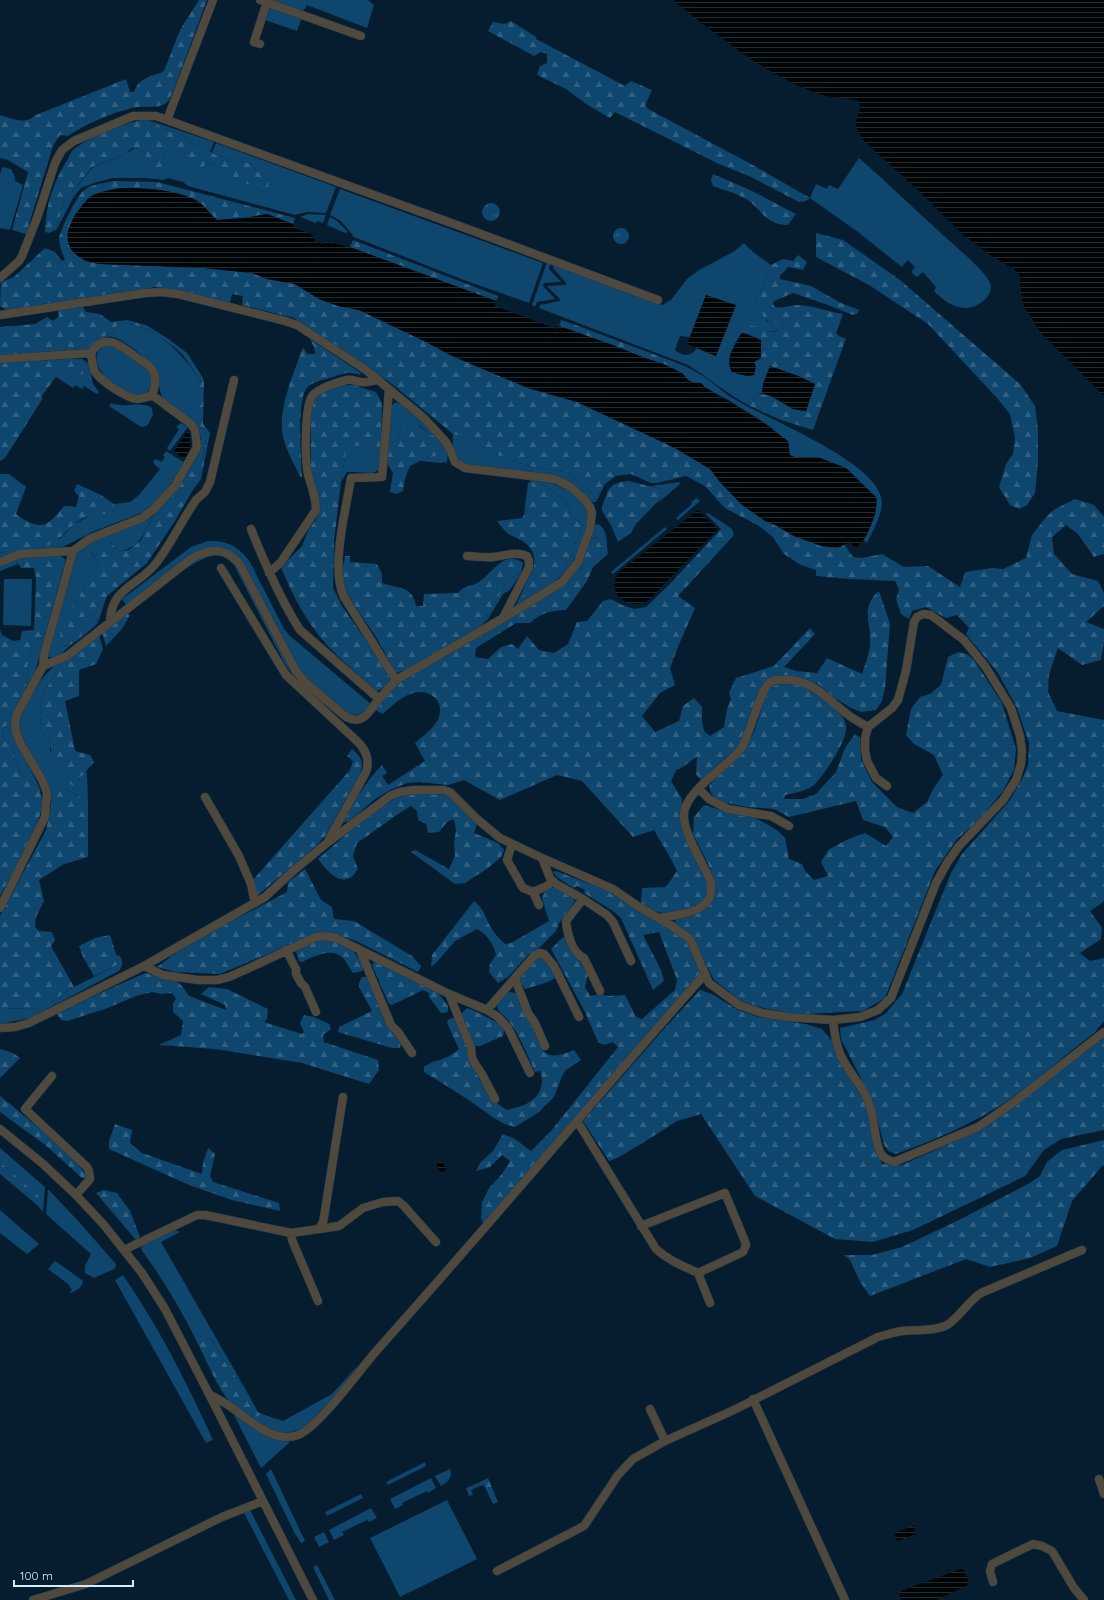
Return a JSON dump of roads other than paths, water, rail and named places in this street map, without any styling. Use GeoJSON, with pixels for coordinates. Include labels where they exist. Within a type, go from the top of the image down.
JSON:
{"type":"FeatureCollection","features":[{"type":"Feature","properties":{"kind":"street"},"geometry":{"type":"LineString","coordinates":[[166,120],[213,0]]}},
{"type":"Feature","properties":{"kind":"street"},"geometry":{"type":"LineString","coordinates":[[260,44],[254,42],[263,1],[361,36]]}},
{"type":"Feature","properties":{"kind":"street"},"geometry":{"type":"LineString","coordinates":[[0,278],[19,261],[22,256],[37,218],[55,163],[59,154],[65,147],[133,116],[151,115],[457,225],[658,300]]}},
{"type":"Feature","properties":{"kind":"street"},"geometry":{"type":"LineString","coordinates":[[0,315],[154,292],[170,292],[285,320],[298,325],[366,370],[424,418],[445,440],[455,462],[459,466],[557,480],[570,487],[588,504],[592,513],[591,525],[584,550],[578,562],[562,582],[396,680],[363,718],[358,720],[346,718],[305,682],[296,671],[239,563],[232,556],[218,550],[201,553],[67,656],[43,666]]}},
{"type":"Feature","properties":{"kind":"street"},"geometry":{"type":"LineString","coordinates":[[108,342],[118,344],[151,368],[155,377],[152,395],[137,399],[130,397],[104,381],[96,373],[93,363],[92,354],[97,346],[108,342]]}},
{"type":"Feature","properties":{"kind":"street"},"geometry":{"type":"LineString","coordinates":[[0,359],[92,354]]}},
{"type":"Feature","properties":{"kind":"street"},"geometry":{"type":"LineString","coordinates":[[110,622],[110,613],[113,603],[118,595],[127,586],[146,573],[157,563],[189,510],[196,500],[205,492],[210,482],[234,380]]}},
{"type":"Feature","properties":{"kind":"street"},"geometry":{"type":"LineString","coordinates":[[269,573],[280,562],[316,510],[316,501],[308,472],[306,441],[308,408],[310,400],[313,395],[322,390],[348,380],[364,383],[377,380]]}},
{"type":"Feature","properties":{"kind":"street"},"geometry":{"type":"LineString","coordinates":[[389,390],[382,477],[351,478],[339,558],[338,575],[340,588],[344,597],[396,680]]}},
{"type":"Feature","properties":{"kind":"street"},"geometry":{"type":"LineString","coordinates":[[0,562],[20,554],[73,550],[89,539],[142,518],[154,509],[175,486],[197,447],[195,430],[192,424],[152,395]]}},
{"type":"Feature","properties":{"kind":"street"},"geometry":{"type":"LineString","coordinates":[[251,529],[269,573],[292,618],[300,630],[379,699]]}},
{"type":"Feature","properties":{"kind":"street"},"geometry":{"type":"LineString","coordinates":[[0,908],[45,817],[47,792],[42,780],[22,746],[16,733],[15,723],[17,714],[43,666],[44,655],[73,550]]}},
{"type":"Feature","properties":{"kind":"street"},"geometry":{"type":"LineString","coordinates":[[467,556],[492,557],[512,553],[527,556],[529,567],[502,618]]}},
{"type":"Feature","properties":{"kind":"street"},"geometry":{"type":"LineString","coordinates":[[221,568],[286,675],[359,743],[366,753],[368,766],[366,772],[327,843]]}},
{"type":"Feature","properties":{"kind":"street"},"geometry":{"type":"LineString","coordinates":[[0,1028],[15,1027],[29,1023],[144,966],[255,903],[265,897],[293,871],[327,843],[390,796],[400,792],[413,790],[444,790],[451,793],[477,819],[500,838],[613,889],[659,918],[690,939],[709,984],[739,1005],[762,1013],[787,1017],[833,1020],[860,1016],[878,1010],[892,998],[936,883],[947,862],[959,846],[1003,800],[1016,780],[1021,764],[1022,751],[1020,736],[1011,708],[984,666],[964,640],[931,615],[922,614],[917,617],[914,622],[906,671],[898,700],[892,708],[868,727],[865,738],[867,761],[876,778],[887,786]]}},
{"type":"Feature","properties":{"kind":"street"},"geometry":{"type":"LineString","coordinates":[[659,918],[691,912],[702,906],[709,899],[712,891],[711,883],[685,824],[684,813],[686,805],[699,789],[740,750],[751,727],[765,689],[770,682],[779,680],[795,680],[808,684],[821,691],[847,714],[868,727]]}},
{"type":"Feature","properties":{"kind":"street"},"geometry":{"type":"LineString","coordinates":[[699,789],[709,799],[728,809],[771,816],[789,826]]}},
{"type":"Feature","properties":{"kind":"street"},"geometry":{"type":"LineString","coordinates":[[205,797],[239,856],[251,884],[255,903]]}},
{"type":"Feature","properties":{"kind":"street"},"geometry":{"type":"LineString","coordinates":[[512,844],[507,860],[523,888],[533,892],[539,905]]}},
{"type":"Feature","properties":{"kind":"street"},"geometry":{"type":"LineString","coordinates":[[542,858],[550,878],[553,881],[607,915],[613,922],[631,961]]}},
{"type":"Feature","properties":{"kind":"street"},"geometry":{"type":"LineString","coordinates":[[533,892],[547,886],[553,881]]}},
{"type":"Feature","properties":{"kind":"street"},"geometry":{"type":"LineString","coordinates":[[583,899],[566,921],[566,926],[571,942],[579,956],[584,958],[600,991]]}},
{"type":"Feature","properties":{"kind":"street"},"geometry":{"type":"LineString","coordinates":[[144,966],[163,975],[217,980],[235,975],[316,937],[324,936],[336,938],[448,994],[486,1010],[498,1017],[508,1028],[530,1073]]}},
{"type":"Feature","properties":{"kind":"street"},"geometry":{"type":"LineString","coordinates":[[286,950],[296,969],[296,974],[301,984],[305,987],[316,1012]]}},
{"type":"Feature","properties":{"kind":"street"},"geometry":{"type":"LineString","coordinates":[[360,950],[391,1025],[398,1032],[412,1053]]}},
{"type":"Feature","properties":{"kind":"street"},"geometry":{"type":"LineString","coordinates":[[486,1010],[535,955],[544,954],[554,966],[579,1018]]}},
{"type":"Feature","properties":{"kind":"street"},"geometry":{"type":"LineString","coordinates":[[209,1394],[276,1436],[289,1437],[306,1431],[328,1409],[705,974]]}},
{"type":"Feature","properties":{"kind":"street"},"geometry":{"type":"LineString","coordinates":[[515,979],[528,1013],[535,1023],[545,1046]]}},
{"type":"Feature","properties":{"kind":"street"},"geometry":{"type":"LineString","coordinates":[[448,994],[471,1048],[471,1055],[495,1099]]}},
{"type":"Feature","properties":{"kind":"street"},"geometry":{"type":"LineString","coordinates":[[833,1020],[836,1039],[842,1056],[868,1098],[880,1152],[885,1159],[894,1162],[978,1126],[1013,1103],[1104,1032]]}},
{"type":"Feature","properties":{"kind":"street"},"geometry":{"type":"LineString","coordinates":[[52,1076],[25,1109],[87,1167],[90,1179],[76,1194]]}},
{"type":"Feature","properties":{"kind":"street"},"geometry":{"type":"LineString","coordinates":[[319,1228],[324,1217],[343,1097]]}},
{"type":"Feature","properties":{"kind":"street"},"geometry":{"type":"LineString","coordinates":[[577,1122],[656,1249],[664,1256],[698,1273],[710,1303]]}},
{"type":"Feature","properties":{"kind":"street"},"geometry":{"type":"LineString","coordinates":[[0,1130],[42,1163],[76,1194],[142,1273],[165,1309],[313,1600]]}},
{"type":"Feature","properties":{"kind":"street"},"geometry":{"type":"LineString","coordinates":[[641,1226],[725,1193],[744,1239],[745,1249],[743,1252],[698,1273]]}},
{"type":"Feature","properties":{"kind":"street"},"geometry":{"type":"LineString","coordinates":[[124,1250],[197,1215],[205,1215],[291,1233],[338,1226],[363,1208],[383,1202],[398,1201],[436,1242]]}},
{"type":"Feature","properties":{"kind":"street"},"geometry":{"type":"LineString","coordinates":[[291,1233],[292,1240],[318,1300]]}},
{"type":"Feature","properties":{"kind":"street"},"geometry":{"type":"LineString","coordinates":[[496,1571],[584,1526],[627,1464],[665,1441],[734,1410],[753,1399],[878,1337],[900,1331],[937,1329],[945,1326],[951,1322],[973,1298],[981,1293],[1082,1250]]}},
{"type":"Feature","properties":{"kind":"street"},"geometry":{"type":"LineString","coordinates":[[753,1399],[845,1600]]}},
{"type":"Feature","properties":{"kind":"street"},"geometry":{"type":"LineString","coordinates":[[650,1409],[665,1441]]}},
{"type":"Feature","properties":{"kind":"street"},"geometry":{"type":"LineString","coordinates":[[1099,1479],[1104,1494]]}},
{"type":"Feature","properties":{"kind":"street"},"geometry":{"type":"LineString","coordinates":[[33,1600],[86,1584],[222,1517],[263,1501]]}},
{"type":"Feature","properties":{"kind":"street"},"geometry":{"type":"LineString","coordinates":[[993,1582],[990,1571],[992,1564],[1033,1544],[1042,1546],[1052,1551],[1074,1588],[1084,1600]]}}]}
